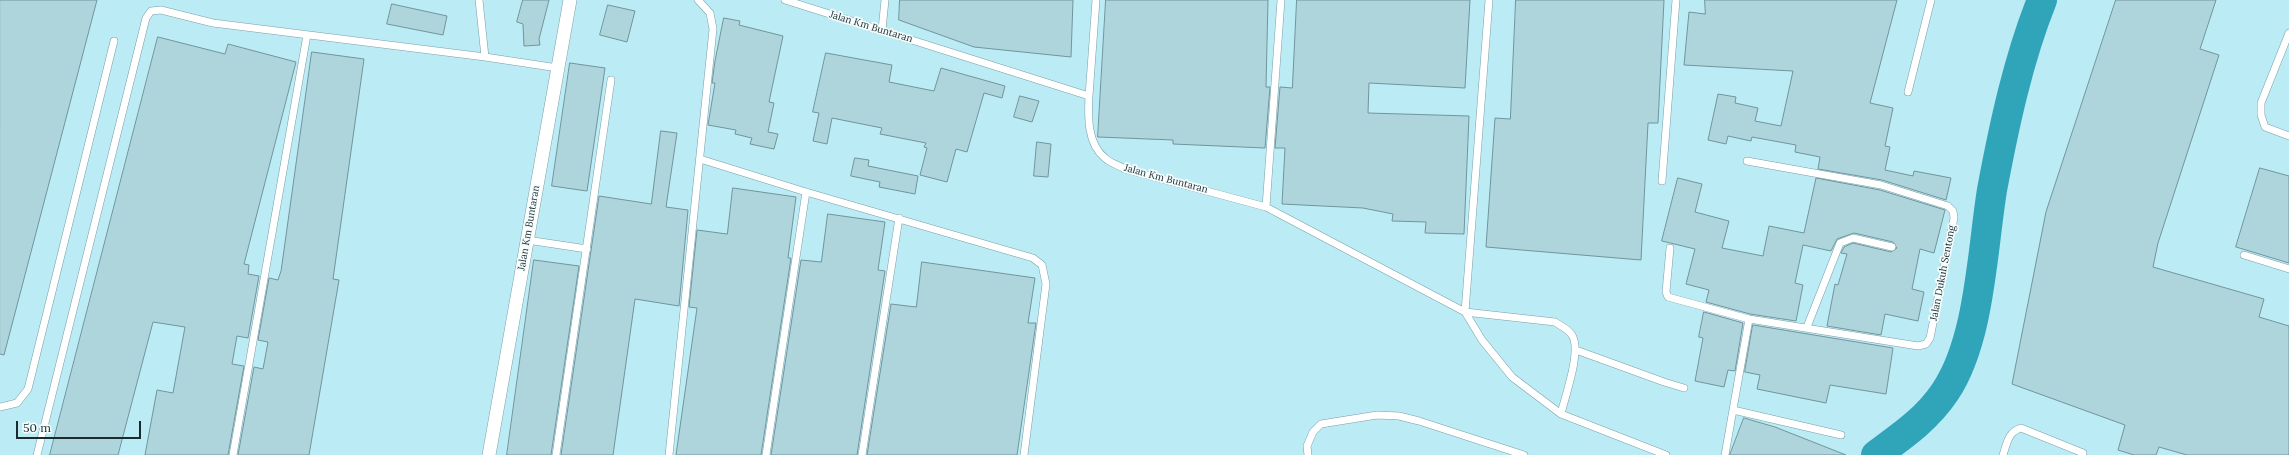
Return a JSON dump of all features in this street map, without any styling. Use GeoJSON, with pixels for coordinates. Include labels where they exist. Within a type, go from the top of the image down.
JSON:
{"type":"FeatureCollection","features":[{"type":"Feature","properties":{"kind":"street","name":"Jalan Km Buntaran"},"geometry":{"type":"LineString","coordinates":[[488,455],[570,0]]}},
{"type":"Feature","properties":{"kind":"lane"},"geometry":{"type":"LineString","coordinates":[[479,0],[485,57]]}},
{"type":"Feature","properties":{"kind":"lane"},"geometry":{"type":"LineString","coordinates":[[669,455],[713,29],[710,12],[698,0]]}},
{"type":"Feature","properties":{"kind":"lane","name":"Jalan Km Buntaran"},"geometry":{"type":"LineString","coordinates":[[785,0],[1089,96],[1088,117],[1094,144],[1104,158],[1124,169],[1266,207],[1466,312],[1555,322],[1566,328],[1572,335],[1576,350]]}},
{"type":"Feature","properties":{"kind":"lane"},"geometry":{"type":"LineString","coordinates":[[882,30],[885,0]]}},
{"type":"Feature","properties":{"kind":"lane"},"geometry":{"type":"LineString","coordinates":[[1089,96],[1096,0]]}},
{"type":"Feature","properties":{"kind":"lane"},"geometry":{"type":"LineString","coordinates":[[1266,207],[1281,0]]}},
{"type":"Feature","properties":{"kind":"lane"},"geometry":{"type":"LineString","coordinates":[[1489,0],[1466,312],[1482,340],[1512,377],[1561,414],[1666,455]]}},
{"type":"Feature","properties":{"kind":"lane"},"geometry":{"type":"LineString","coordinates":[[1662,181],[1676,0]]}},
{"type":"Feature","properties":{"kind":"lane"},"geometry":{"type":"LineString","coordinates":[[1908,92],[1931,0]]}},
{"type":"Feature","properties":{"kind":"lane"},"geometry":{"type":"LineString","coordinates":[[37,455],[146,18],[151,11],[161,10],[213,22],[485,57],[558,68]]}},
{"type":"Feature","properties":{"kind":"lane"},"geometry":{"type":"LineString","coordinates":[[2289,33],[2261,103],[2261,115],[2265,127],[2289,136]]}},
{"type":"Feature","properties":{"kind":"lane"},"geometry":{"type":"LineString","coordinates":[[233,455],[307,35]]}},
{"type":"Feature","properties":{"kind":"lane"},"geometry":{"type":"LineString","coordinates":[[0,407],[17,403],[28,389],[114,41]]}},
{"type":"Feature","properties":{"kind":"lane"},"geometry":{"type":"LineString","coordinates":[[556,455],[611,80]]}},
{"type":"Feature","properties":{"kind":"lane"},"geometry":{"type":"LineString","coordinates":[[700,159],[806,192],[1033,258],[1042,265],[1046,284],[1024,455]]}},
{"type":"Feature","properties":{"kind":"lane","name":"Jalan Dukuh Sentong"},"geometry":{"type":"LineString","coordinates":[[1670,248],[1666,292],[1668,297],[1749,319],[1807,327],[1918,346],[1926,344],[1930,338],[1954,218],[1953,211],[1948,206],[1881,185],[1747,161]]}},
{"type":"Feature","properties":{"kind":"lane"},"geometry":{"type":"LineString","coordinates":[[766,455],[806,192]]}},
{"type":"Feature","properties":{"kind":"lane"},"geometry":{"type":"LineString","coordinates":[[862,455],[899,218]]}},
{"type":"Feature","properties":{"kind":"lane"},"geometry":{"type":"LineString","coordinates":[[1807,327],[1840,243],[1853,238],[1892,247]]}},
{"type":"Feature","properties":{"kind":"lane"},"geometry":{"type":"LineString","coordinates":[[527,240],[587,249]]}},
{"type":"Feature","properties":{"kind":"lane"},"geometry":{"type":"LineString","coordinates":[[2244,255],[2289,269]]}},
{"type":"Feature","properties":{"kind":"lane"},"geometry":{"type":"LineString","coordinates":[[1725,455],[1749,319]]}},
{"type":"Feature","properties":{"kind":"lane"},"geometry":{"type":"LineString","coordinates":[[1561,414],[1576,350],[1684,388]]}},
{"type":"Feature","properties":{"kind":"lane"},"geometry":{"type":"LineString","coordinates":[[1733,410],[1841,434]]}},
{"type":"Feature","properties":{"kind":"lane"},"geometry":{"type":"LineString","coordinates":[[1308,455],[1307,446],[1313,432],[1321,424],[1377,415],[1399,416],[1419,421],[1512,453],[1524,455]]}},
{"type":"Feature","properties":{"kind":"lane"},"geometry":{"type":"LineString","coordinates":[[2003,455],[2009,436],[2014,430],[2021,428],[2084,453]]}},
{"type":"Feature","properties":{"kind":"shaded area"},"geometry":{"type":"Polygon","coordinates":[[[0,0],[2289,0],[2289,455],[0,455],[0,0]]]}},
{"type":"Feature","properties":{"kind":"building"},"geometry":{"type":"Polygon","coordinates":[[[0,0],[97,0],[4,355],[0,354],[0,0]]]}},
{"type":"Feature","properties":{"kind":"building"},"geometry":{"type":"Polygon","coordinates":[[[523,0],[549,0],[539,39],[540,45],[524,46],[523,24],[517,22],[523,0]]]}},
{"type":"Feature","properties":{"kind":"building"},"geometry":{"type":"Polygon","coordinates":[[[900,0],[1073,0],[1071,57],[974,47],[899,20],[900,0]]]}},
{"type":"Feature","properties":{"kind":"building"},"geometry":{"type":"Polygon","coordinates":[[[1106,0],[1268,0],[1266,87],[1270,87],[1265,148],[1173,144],[1173,140],[1098,137],[1106,0]]]}},
{"type":"Feature","properties":{"kind":"building"},"geometry":{"type":"Polygon","coordinates":[[[1297,0],[1470,0],[1465,88],[1369,83],[1368,113],[1469,116],[1464,234],[1425,233],[1426,222],[1392,221],[1393,214],[1363,208],[1282,204],[1285,148],[1275,148],[1280,87],[1292,88],[1297,0]]]}},
{"type":"Feature","properties":{"kind":"building"},"geometry":{"type":"Polygon","coordinates":[[[1516,0],[1664,0],[1658,123],[1648,123],[1641,260],[1486,247],[1495,118],[1510,119],[1516,0]]]}},
{"type":"Feature","properties":{"kind":"building"},"geometry":{"type":"Polygon","coordinates":[[[1705,0],[1897,0],[1870,103],[1893,108],[1885,146],[1890,147],[1885,170],[1913,176],[1914,171],[1951,178],[1946,200],[1882,180],[1818,169],[1820,157],[1795,152],[1796,145],[1752,137],[1751,141],[1728,136],[1726,144],[1708,140],[1718,94],[1736,97],[1735,103],[1758,108],[1755,121],[1781,126],[1793,71],[1684,65],[1689,12],[1705,14],[1705,0]]]}},
{"type":"Feature","properties":{"kind":"building"},"geometry":{"type":"Polygon","coordinates":[[[2116,0],[2216,0],[2200,49],[2219,55],[2158,243],[2153,267],[2264,299],[2259,317],[2289,326],[2289,455],[2187,455],[2159,447],[2156,455],[2134,455],[2118,450],[2125,425],[2012,384],[2046,212],[2116,0]]]}},
{"type":"Feature","properties":{"kind":"building"},"geometry":{"type":"Polygon","coordinates":[[[392,4],[447,16],[443,35],[387,24],[392,4]]]}},
{"type":"Feature","properties":{"kind":"building"},"geometry":{"type":"Polygon","coordinates":[[[608,5],[635,11],[627,42],[600,35],[608,5]]]}},
{"type":"Feature","properties":{"kind":"building"},"geometry":{"type":"Polygon","coordinates":[[[724,18],[740,21],[739,25],[783,36],[769,102],[774,103],[768,132],[778,134],[774,149],[750,144],[752,138],[735,134],[736,130],[708,125],[715,83],[712,83],[715,61],[724,18]]]}},
{"type":"Feature","properties":{"kind":"building"},"geometry":{"type":"Polygon","coordinates":[[[158,37],[225,54],[228,44],[296,62],[244,264],[249,265],[248,274],[259,276],[248,338],[237,336],[232,364],[244,366],[228,455],[145,455],[157,390],[173,393],[185,327],[153,322],[118,455],[50,455],[158,37]]]}},
{"type":"Feature","properties":{"kind":"building"},"geometry":{"type":"Polygon","coordinates":[[[312,52],[364,59],[333,279],[339,280],[309,455],[238,455],[254,367],[263,369],[268,342],[258,340],[269,278],[278,280],[281,271],[312,52]]]}},
{"type":"Feature","properties":{"kind":"building"},"geometry":{"type":"Polygon","coordinates":[[[826,53],[892,65],[889,82],[934,91],[941,68],[1005,86],[1002,98],[984,93],[967,152],[956,149],[947,182],[920,175],[927,148],[924,147],[926,143],[880,134],[882,128],[832,118],[827,144],[813,141],[819,113],[813,112],[826,53]]]}},
{"type":"Feature","properties":{"kind":"building"},"geometry":{"type":"Polygon","coordinates":[[[570,63],[605,68],[587,191],[552,186],[570,63]]]}},
{"type":"Feature","properties":{"kind":"building"},"geometry":{"type":"Polygon","coordinates":[[[1020,96],[1039,101],[1032,122],[1014,117],[1020,96]]]}},
{"type":"Feature","properties":{"kind":"building"},"geometry":{"type":"Polygon","coordinates":[[[661,131],[677,133],[666,207],[688,210],[679,306],[635,299],[613,455],[561,455],[599,196],[651,204],[661,131]]]}},
{"type":"Feature","properties":{"kind":"building"},"geometry":{"type":"Polygon","coordinates":[[[1037,142],[1051,144],[1048,177],[1034,176],[1037,142]]]}},
{"type":"Feature","properties":{"kind":"building"},"geometry":{"type":"Polygon","coordinates":[[[855,158],[869,160],[868,166],[918,176],[915,194],[879,187],[880,182],[851,176],[855,158]]]}},
{"type":"Feature","properties":{"kind":"building"},"geometry":{"type":"Polygon","coordinates":[[[2260,168],[2289,176],[2289,263],[2236,247],[2260,168]]]}},
{"type":"Feature","properties":{"kind":"building"},"geometry":{"type":"Polygon","coordinates":[[[1678,178],[1702,184],[1695,212],[1729,221],[1722,248],[1763,256],[1769,226],[1804,233],[1816,178],[1880,190],[1945,210],[1934,253],[1920,249],[1912,289],[1924,292],[1918,321],[1885,314],[1881,335],[1827,326],[1835,284],[1838,285],[1847,254],[1841,253],[1844,247],[1853,243],[1891,252],[1897,248],[1893,242],[1854,233],[1837,239],[1831,251],[1803,245],[1795,283],[1803,285],[1796,321],[1750,314],[1706,302],[1709,290],[1686,284],[1695,249],[1662,241],[1678,178]]]}},
{"type":"Feature","properties":{"kind":"building"},"geometry":{"type":"Polygon","coordinates":[[[733,188],[796,197],[788,258],[791,258],[761,455],[676,455],[697,308],[689,307],[697,230],[727,234],[733,188]]]}},
{"type":"Feature","properties":{"kind":"building"},"geometry":{"type":"Polygon","coordinates":[[[828,214],[885,222],[878,270],[885,271],[857,455],[771,455],[801,260],[821,262],[828,214]]]}},
{"type":"Feature","properties":{"kind":"building"},"geometry":{"type":"Polygon","coordinates":[[[534,260],[579,266],[551,455],[507,455],[534,260]]]}},
{"type":"Feature","properties":{"kind":"building"},"geometry":{"type":"Polygon","coordinates":[[[922,262],[1035,278],[1028,323],[1036,323],[1017,455],[867,455],[891,304],[916,307],[922,262]]]}},
{"type":"Feature","properties":{"kind":"building"},"geometry":{"type":"Polygon","coordinates":[[[1704,312],[1743,323],[1735,371],[1728,370],[1724,387],[1695,381],[1703,338],[1699,337],[1704,312]]]}},
{"type":"Feature","properties":{"kind":"building"},"geometry":{"type":"Polygon","coordinates":[[[1753,325],[1893,348],[1886,394],[1830,385],[1826,403],[1757,389],[1760,375],[1745,372],[1753,325]]]}},
{"type":"Feature","properties":{"kind":"building"},"geometry":{"type":"Polygon","coordinates":[[[1744,418],[1775,427],[1846,455],[1730,455],[1744,418]]]}},
{"type":"Feature","properties":{"kind":"waterway"},"geometry":{"type":"LineString","coordinates":[[1876,455],[1914,426],[1938,402],[1957,371],[1966,347],[1978,295],[1992,190],[2007,118],[2026,46],[2042,0]]}}]}
